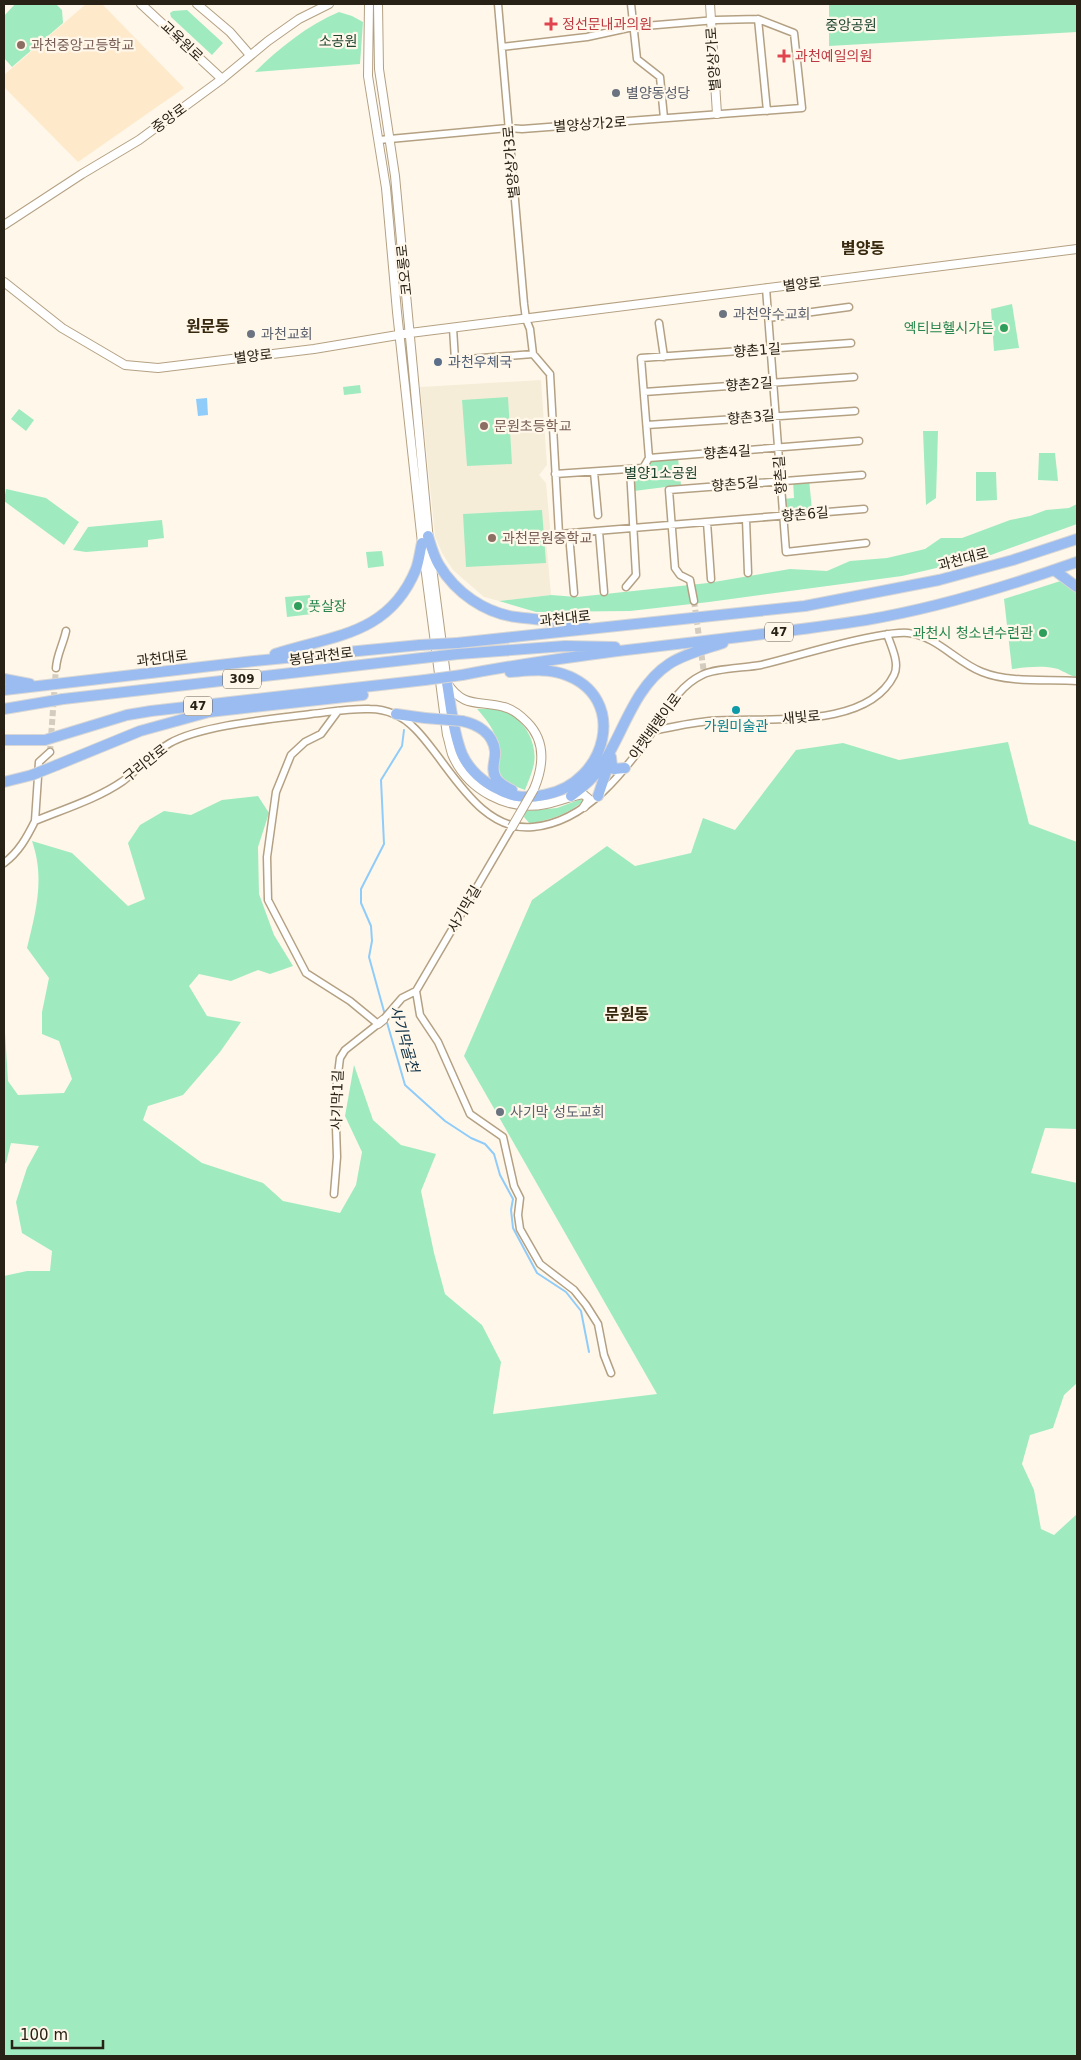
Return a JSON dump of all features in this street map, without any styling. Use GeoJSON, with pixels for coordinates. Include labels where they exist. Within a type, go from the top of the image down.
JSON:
{"type":"FeatureCollection","features":[{"type":"Feature","properties":{"kind":"highway","name":"과천대로"},"geometry":{"type":"LineString","coordinates":[[48,686],[254,661],[590,629],[805,606],[939,580],[1013,560],[1077,539]]}},
{"type":"Feature","properties":{"kind":"highway"},"geometry":{"type":"LineString","coordinates":[[425,540],[439,565],[473,602],[492,611],[514,617],[569,623],[590,629]]}},
{"type":"Feature","properties":{"kind":"highway"},"geometry":{"type":"LineString","coordinates":[[254,661],[301,646],[346,635],[364,628],[394,604],[407,586],[416,568],[425,540]]}},
{"type":"Feature","properties":{"kind":"highway","name":"47"},"geometry":{"type":"LineString","coordinates":[[4,740],[45,740],[127,715],[151,711],[395,685],[644,648],[868,619],[941,603],[1077,562]]}},
{"type":"Feature","properties":{"kind":"highway"},"geometry":{"type":"LineString","coordinates":[[1054,570],[1077,587]]}},
{"type":"Feature","properties":{"kind":"highway"},"geometry":{"type":"LineString","coordinates":[[571,796],[587,784],[600,768],[639,697],[653,677],[670,663],[740,637]]}},
{"type":"Feature","properties":{"kind":"highway","name":"봉담과천로"},"geometry":{"type":"LineString","coordinates":[[4,709],[63,699],[458,654],[566,646],[644,648]]}},
{"type":"Feature","properties":{"kind":"highway"},"geometry":{"type":"LineString","coordinates":[[396,714],[462,720],[475,723],[488,734],[495,750],[493,770],[496,778],[503,786],[518,793],[553,794],[568,788],[582,777],[592,765],[602,740],[601,707],[580,681],[562,673],[531,671],[462,675]]}},
{"type":"Feature","properties":{"kind":"highway","name":"47"},"geometry":{"type":"LineString","coordinates":[[4,679],[48,686]]}},
{"type":"Feature","properties":{"kind":"highway"},"geometry":{"type":"LineString","coordinates":[[447,684],[457,736],[463,755],[472,770],[483,781],[511,796],[522,798],[535,793]]}},
{"type":"Feature","properties":{"kind":"highway"},"geometry":{"type":"LineString","coordinates":[[4,782],[32,775],[140,731],[209,712],[371,694],[395,685]]}},
{"type":"Feature","properties":{"kind":"highway","name":"47"},"geometry":{"type":"LineString","coordinates":[[4,690],[48,686]]}},
{"type":"Feature","properties":{"kind":"highway"},"geometry":{"type":"LineString","coordinates":[[413,727],[425,718]]}},
{"type":"Feature","properties":{"kind":"highway"},"geometry":{"type":"LineString","coordinates":[[610,751],[614,769],[625,768]]}},
{"type":"Feature","properties":{"kind":"highway"},"geometry":{"type":"LineString","coordinates":[[598,796],[606,772],[610,751]]}},
{"type":"Feature","properties":{"kind":"street","name":"교육원로"},"geometry":{"type":"LineString","coordinates":[[141,4],[222,79]]}},
{"type":"Feature","properties":{"kind":"street"},"geometry":{"type":"LineString","coordinates":[[197,4],[230,32],[250,55]]}},
{"type":"Feature","properties":{"kind":"street","name":"중앙로"},"geometry":{"type":"LineString","coordinates":[[4,225],[82,174],[139,140],[300,19],[329,4]]}},
{"type":"Feature","properties":{"kind":"street"},"geometry":{"type":"LineString","coordinates":[[369,4],[368,76],[386,188],[399,335],[447,735],[452,755],[464,773],[486,794],[505,803],[526,806],[545,805],[583,794],[589,799],[584,807]]}},
{"type":"Feature","properties":{"kind":"street","name":"코오롱로"},"geometry":{"type":"LineString","coordinates":[[378,4],[380,69],[390,138],[410,333],[425,540]]}},
{"type":"Feature","properties":{"kind":"street","name":"별양상가3로"},"geometry":{"type":"LineString","coordinates":[[498,4],[526,319]]}},
{"type":"Feature","properties":{"kind":"street"},"geometry":{"type":"LineString","coordinates":[[631,4],[637,60],[660,77],[664,118]]}},
{"type":"Feature","properties":{"kind":"street","name":"별양상가로"},"geometry":{"type":"LineString","coordinates":[[710,4],[716,114]]}},
{"type":"Feature","properties":{"kind":"street"},"geometry":{"type":"LineString","coordinates":[[502,47],[587,37],[633,27],[758,19],[767,111]]}},
{"type":"Feature","properties":{"kind":"street","name":"별양상가2로"},"geometry":{"type":"LineString","coordinates":[[379,140],[508,128],[522,129],[802,108],[794,33],[758,19]]}},
{"type":"Feature","properties":{"kind":"street","name":"별양로"},"geometry":{"type":"LineString","coordinates":[[4,282],[62,328],[125,365],[158,368],[314,349],[410,333],[1077,249]]}},
{"type":"Feature","properties":{"kind":"street","name":"향촌길"},"geometry":{"type":"LineString","coordinates":[[766,288],[786,552],[866,543]]}},
{"type":"Feature","properties":{"kind":"street"},"geometry":{"type":"LineString","coordinates":[[768,318],[849,307]]}},
{"type":"Feature","properties":{"kind":"street"},"geometry":{"type":"LineString","coordinates":[[526,319],[530,329],[533,354],[550,374],[555,474]]}},
{"type":"Feature","properties":{"kind":"street"},"geometry":{"type":"LineString","coordinates":[[659,323],[664,357]]}},
{"type":"Feature","properties":{"kind":"street"},"geometry":{"type":"LineString","coordinates":[[453,328],[455,360],[533,354]]}},
{"type":"Feature","properties":{"kind":"street","name":"향촌1길"},"geometry":{"type":"LineString","coordinates":[[644,392],[641,358],[851,343]]}},
{"type":"Feature","properties":{"kind":"street","name":"향촌2길"},"geometry":{"type":"LineString","coordinates":[[644,392],[854,377]]}},
{"type":"Feature","properties":{"kind":"street"},"geometry":{"type":"LineString","coordinates":[[644,392],[649,458]]}},
{"type":"Feature","properties":{"kind":"street","name":"향촌3길"},"geometry":{"type":"LineString","coordinates":[[647,425],[856,411]]}},
{"type":"Feature","properties":{"kind":"street","name":"향촌4길"},"geometry":{"type":"LineString","coordinates":[[555,474],[643,468],[649,458],[859,441]]}},
{"type":"Feature","properties":{"kind":"street"},"geometry":{"type":"LineString","coordinates":[[626,587],[636,575],[630,469]]}},
{"type":"Feature","properties":{"kind":"street"},"geometry":{"type":"LineString","coordinates":[[594,472],[598,515]]}},
{"type":"Feature","properties":{"kind":"street","name":"향촌6길"},"geometry":{"type":"LineString","coordinates":[[555,474],[559,534],[864,509]]}},
{"type":"Feature","properties":{"kind":"street","name":"향촌5길"},"geometry":{"type":"LineString","coordinates":[[672,525],[668,490],[862,475]]}},
{"type":"Feature","properties":{"kind":"street"},"geometry":{"type":"LineString","coordinates":[[746,519],[748,573]]}},
{"type":"Feature","properties":{"kind":"street"},"geometry":{"type":"LineString","coordinates":[[707,522],[711,579]]}},
{"type":"Feature","properties":{"kind":"street"},"geometry":{"type":"LineString","coordinates":[[672,525],[675,568],[680,575],[690,580],[694,601]]}},
{"type":"Feature","properties":{"kind":"street"},"geometry":{"type":"LineString","coordinates":[[599,531],[604,592]]}},
{"type":"Feature","properties":{"kind":"street"},"geometry":{"type":"LineString","coordinates":[[569,534],[574,594]]}},
{"type":"Feature","properties":{"kind":"street"},"geometry":{"type":"LineString","coordinates":[[396,714],[413,727],[471,797],[491,816],[512,827],[535,793],[541,767],[542,752],[539,737],[518,714],[504,707],[471,703],[459,698],[447,684],[425,540]]}},
{"type":"Feature","properties":{"kind":"street"},"geometry":{"type":"LineString","coordinates":[[56,668],[58,653],[64,642],[66,631]]}},
{"type":"Feature","properties":{"kind":"street","name":"아랫배랭이로"},"geometry":{"type":"LineString","coordinates":[[512,827],[532,827],[553,823],[572,816],[598,796],[625,768],[678,692],[704,674],[759,665],[853,640],[887,634],[907,633],[927,638],[982,672],[1000,677],[1077,680]]}},
{"type":"Feature","properties":{"kind":"street","name":"새빛로"},"geometry":{"type":"LineString","coordinates":[[652,731],[710,721],[815,717],[836,714],[856,707],[885,688],[895,674],[895,660],[887,634]]}},
{"type":"Feature","properties":{"kind":"street","name":"구리안로"},"geometry":{"type":"LineString","coordinates":[[35,821],[96,796],[123,781],[151,756],[170,743],[191,734],[338,711],[374,709],[396,714]]}},
{"type":"Feature","properties":{"kind":"street"},"geometry":{"type":"LineString","coordinates":[[338,711],[321,734],[305,742],[292,756],[276,792],[267,857],[268,900],[306,973],[380,1022]]}},
{"type":"Feature","properties":{"kind":"street"},"geometry":{"type":"LineString","coordinates":[[4,863],[12,857],[25,840],[35,821],[39,762],[50,752]]}},
{"type":"Feature","properties":{"kind":"street","name":"사기막길"},"geometry":{"type":"LineString","coordinates":[[380,1022],[402,998],[416,991],[512,827]]}},
{"type":"Feature","properties":{"kind":"street"},"geometry":{"type":"LineString","coordinates":[[416,991],[420,1015],[438,1042],[470,1114],[503,1137],[514,1186],[520,1198],[518,1215],[520,1229],[540,1264],[574,1290],[598,1324],[604,1355],[611,1373]]}},
{"type":"Feature","properties":{"kind":"street","name":"사기막1길"},"geometry":{"type":"LineString","coordinates":[[334,1194],[337,1157],[335,1098],[340,1058],[345,1050],[380,1022]]}},
{"type":"Feature","properties":{"kind":"shaded area"},"geometry":{"type":"Polygon","coordinates":[[[86,4],[102,4],[184,88],[78,162],[4,87],[4,75],[86,4]]]}},
{"type":"Feature","properties":{"kind":"shaded area"},"geometry":{"type":"Polygon","coordinates":[[[541,380],[547,465],[539,475],[546,483],[551,538],[546,539],[551,595],[499,601],[484,597],[453,570],[442,553],[435,536],[420,387],[541,380]]]}},
{"type":"Feature","properties":{"kind":"green space","name":"과천중앙고등학교"},"geometry":{"type":"Polygon","coordinates":[[[15,4],[56,4],[62,10],[63,23],[12,67],[4,58],[4,16],[15,4]]]}},
{"type":"Feature","properties":{"kind":"green space","name":"중앙공원"},"geometry":{"type":"Polygon","coordinates":[[[829,4],[1077,4],[1077,32],[829,46],[829,4]]]}},
{"type":"Feature","properties":{"kind":"green space"},"geometry":{"type":"Polygon","coordinates":[[[187,10],[223,43],[212,55],[171,17],[170,13],[173,11],[187,10]]]}},
{"type":"Feature","properties":{"kind":"green space","name":"소공원"},"geometry":{"type":"Polygon","coordinates":[[[339,12],[363,22],[360,64],[255,72],[294,38],[316,23],[339,12]]]}},
{"type":"Feature","properties":{"kind":"green space","name":"엑티브헬시가든"},"geometry":{"type":"Polygon","coordinates":[[[1012,304],[1019,348],[994,351],[991,309],[1012,304]]]}},
{"type":"Feature","properties":{"kind":"green space"},"geometry":{"type":"Polygon","coordinates":[[[360,385],[361,393],[344,395],[343,387],[360,385]]]}},
{"type":"Feature","properties":{"kind":"green space"},"geometry":{"type":"Polygon","coordinates":[[[508,397],[512,464],[467,466],[462,400],[508,397]]]}},
{"type":"Feature","properties":{"kind":"green space"},"geometry":{"type":"Polygon","coordinates":[[[19,409],[34,420],[26,431],[11,419],[19,409]]]}},
{"type":"Feature","properties":{"kind":"green space"},"geometry":{"type":"Polygon","coordinates":[[[923,431],[938,431],[936,498],[926,505],[923,431]]]}},
{"type":"Feature","properties":{"kind":"green space"},"geometry":{"type":"Polygon","coordinates":[[[1039,453],[1055,453],[1058,481],[1038,480],[1039,453]]]}},
{"type":"Feature","properties":{"kind":"green space","name":"별양1소공원"},"geometry":{"type":"Polygon","coordinates":[[[678,458],[681,485],[634,491],[633,474],[643,471],[650,459],[678,458]]]}},
{"type":"Feature","properties":{"kind":"green space"},"geometry":{"type":"Polygon","coordinates":[[[976,472],[996,472],[997,500],[976,501],[976,472]]]}},
{"type":"Feature","properties":{"kind":"green space"},"geometry":{"type":"Polygon","coordinates":[[[809,479],[812,510],[784,513],[782,499],[794,498],[793,481],[809,479]]]}},
{"type":"Feature","properties":{"kind":"green space"},"geometry":{"type":"Polygon","coordinates":[[[6,489],[46,498],[79,522],[64,545],[4,501],[6,489]]]}},
{"type":"Feature","properties":{"kind":"green space"},"geometry":{"type":"Polygon","coordinates":[[[1077,504],[1077,524],[988,556],[902,576],[630,611],[536,612],[499,601],[551,595],[577,597],[708,583],[790,569],[827,571],[850,561],[887,558],[925,549],[941,538],[962,538],[1010,520],[1046,510],[1069,508],[1077,504]]]}},
{"type":"Feature","properties":{"kind":"green space"},"geometry":{"type":"Polygon","coordinates":[[[542,510],[546,563],[466,567],[463,514],[542,510]]]}},
{"type":"Feature","properties":{"kind":"green space"},"geometry":{"type":"Polygon","coordinates":[[[162,520],[164,538],[148,540],[148,547],[86,552],[73,550],[88,527],[162,520]]]}},
{"type":"Feature","properties":{"kind":"green space"},"geometry":{"type":"Polygon","coordinates":[[[382,551],[384,566],[368,568],[366,552],[382,551]]]}},
{"type":"Feature","properties":{"kind":"green space","name":"과천시 청소년수련관"},"geometry":{"type":"Polygon","coordinates":[[[1073,577],[1077,591],[1077,677],[1058,669],[1047,667],[1012,669],[1004,599],[1073,577]]]}},
{"type":"Feature","properties":{"kind":"green space","name":"풋살장"},"geometry":{"type":"Polygon","coordinates":[[[310,595],[312,614],[287,617],[285,597],[310,595]]]}},
{"type":"Feature","properties":{"kind":"green space"},"geometry":{"type":"Polygon","coordinates":[[[477,709],[494,709],[505,712],[513,716],[526,729],[535,755],[534,764],[525,790],[505,780],[501,775],[496,738],[490,726],[477,709]]]}},
{"type":"Feature","properties":{"kind":"green space"},"geometry":{"type":"Polygon","coordinates":[[[1008,742],[1029,824],[1077,842],[1077,1129],[1045,1128],[1031,1173],[1077,1183],[1077,1383],[1064,1395],[1053,1428],[1030,1435],[1022,1464],[1034,1490],[1041,1529],[1054,1535],[1077,1514],[1077,2056],[4,2056],[4,1276],[27,1271],[50,1271],[52,1251],[22,1233],[16,1202],[27,1168],[39,1146],[11,1143],[6,1163],[4,1164],[4,1016],[8,1081],[18,1095],[64,1093],[72,1079],[59,1041],[42,1034],[42,1012],[49,978],[27,948],[36,908],[39,881],[36,855],[32,841],[72,853],[128,906],[145,899],[128,843],[140,825],[164,811],[191,815],[222,800],[258,796],[269,813],[258,847],[259,894],[274,935],[293,966],[270,974],[258,970],[231,981],[199,974],[189,986],[207,1016],[241,1022],[220,1052],[183,1095],[148,1106],[143,1120],[202,1163],[263,1183],[283,1201],[340,1213],[356,1185],[362,1152],[345,1116],[354,1065],[373,1120],[401,1145],[436,1154],[421,1191],[434,1253],[445,1294],[482,1325],[501,1362],[493,1414],[657,1394],[464,1056],[532,900],[607,846],[635,866],[691,853],[703,818],[735,830],[796,750],[843,743],[899,760],[1008,742]]]}},
{"type":"Feature","properties":{"kind":"green space"},"geometry":{"type":"Polygon","coordinates":[[[584,798],[585,800],[572,809],[553,818],[530,824],[524,817],[526,811],[557,808],[584,798]]]}},
{"type":"Feature","properties":{"kind":"water"},"geometry":{"type":"Polygon","coordinates":[[[207,398],[208,415],[198,416],[196,399],[207,398]]]}},
{"type":"Feature","properties":{"kind":"waterway","name":"사기막골천"},"geometry":{"type":"LineString","coordinates":[[385,1015],[369,957],[372,941],[371,926],[361,903],[361,889],[384,844],[381,780],[402,746],[404,730]]}},
{"type":"Feature","properties":{"kind":"waterway","name":"사기막골천"},"geometry":{"type":"LineString","coordinates":[[386,1019],[405,1085],[445,1121],[471,1138],[485,1144],[494,1154],[500,1175],[513,1199],[511,1210],[513,1228],[537,1273],[566,1292],[581,1311],[589,1352]]}},
{"type":"Feature","properties":{"kind":"tunnel"},"geometry":{"type":"LineString","coordinates":[[694,601],[704,673]]}},
{"type":"Feature","properties":{"kind":"tunnel"},"geometry":{"type":"LineString","coordinates":[[50,752],[56,668]]}},
{"type":"Feature","properties":{"kind":"place","name":"정선문내과의원"},"geometry":{"type":"Point","coordinates":[551,24]}},
{"type":"Feature","properties":{"kind":"place","name":"과천중앙고등학교"},"geometry":{"type":"Point","coordinates":[21,45]}},
{"type":"Feature","properties":{"kind":"place","name":"과천예일의원"},"geometry":{"type":"Point","coordinates":[784,56]}},
{"type":"Feature","properties":{"kind":"place","name":"별양동성당"},"geometry":{"type":"Point","coordinates":[616,93]}},
{"type":"Feature","properties":{"kind":"place","name":"과천약수교회"},"geometry":{"type":"Point","coordinates":[723,314]}},
{"type":"Feature","properties":{"kind":"place","name":"엑티브헬시가든"},"geometry":{"type":"Point","coordinates":[1004,328]}},
{"type":"Feature","properties":{"kind":"place","name":"과천교회"},"geometry":{"type":"Point","coordinates":[251,334]}},
{"type":"Feature","properties":{"kind":"place","name":"과천우체국"},"geometry":{"type":"Point","coordinates":[438,362]}},
{"type":"Feature","properties":{"kind":"place","name":"문원초등학교"},"geometry":{"type":"Point","coordinates":[484,426]}},
{"type":"Feature","properties":{"kind":"place","name":"과천문원중학교"},"geometry":{"type":"Point","coordinates":[492,538]}},
{"type":"Feature","properties":{"kind":"place","name":"풋살장"},"geometry":{"type":"Point","coordinates":[298,606]}},
{"type":"Feature","properties":{"kind":"place","name":"과천시 청소년수련관"},"geometry":{"type":"Point","coordinates":[1043,633]}},
{"type":"Feature","properties":{"kind":"place","name":"가원미술관"},"geometry":{"type":"Point","coordinates":[736,710]}},
{"type":"Feature","properties":{"kind":"place","name":"사기막 성도교회"},"geometry":{"type":"Point","coordinates":[500,1112]}},
{"type":"Feature","properties":{"kind":"district","name":"별양동"},"geometry":{"type":"Point","coordinates":[863,248]}},
{"type":"Feature","properties":{"kind":"district","name":"원문동"},"geometry":{"type":"Point","coordinates":[208,326]}},
{"type":"Feature","properties":{"kind":"district","name":"문원동"},"geometry":{"type":"Point","coordinates":[627,1014]}}]}
